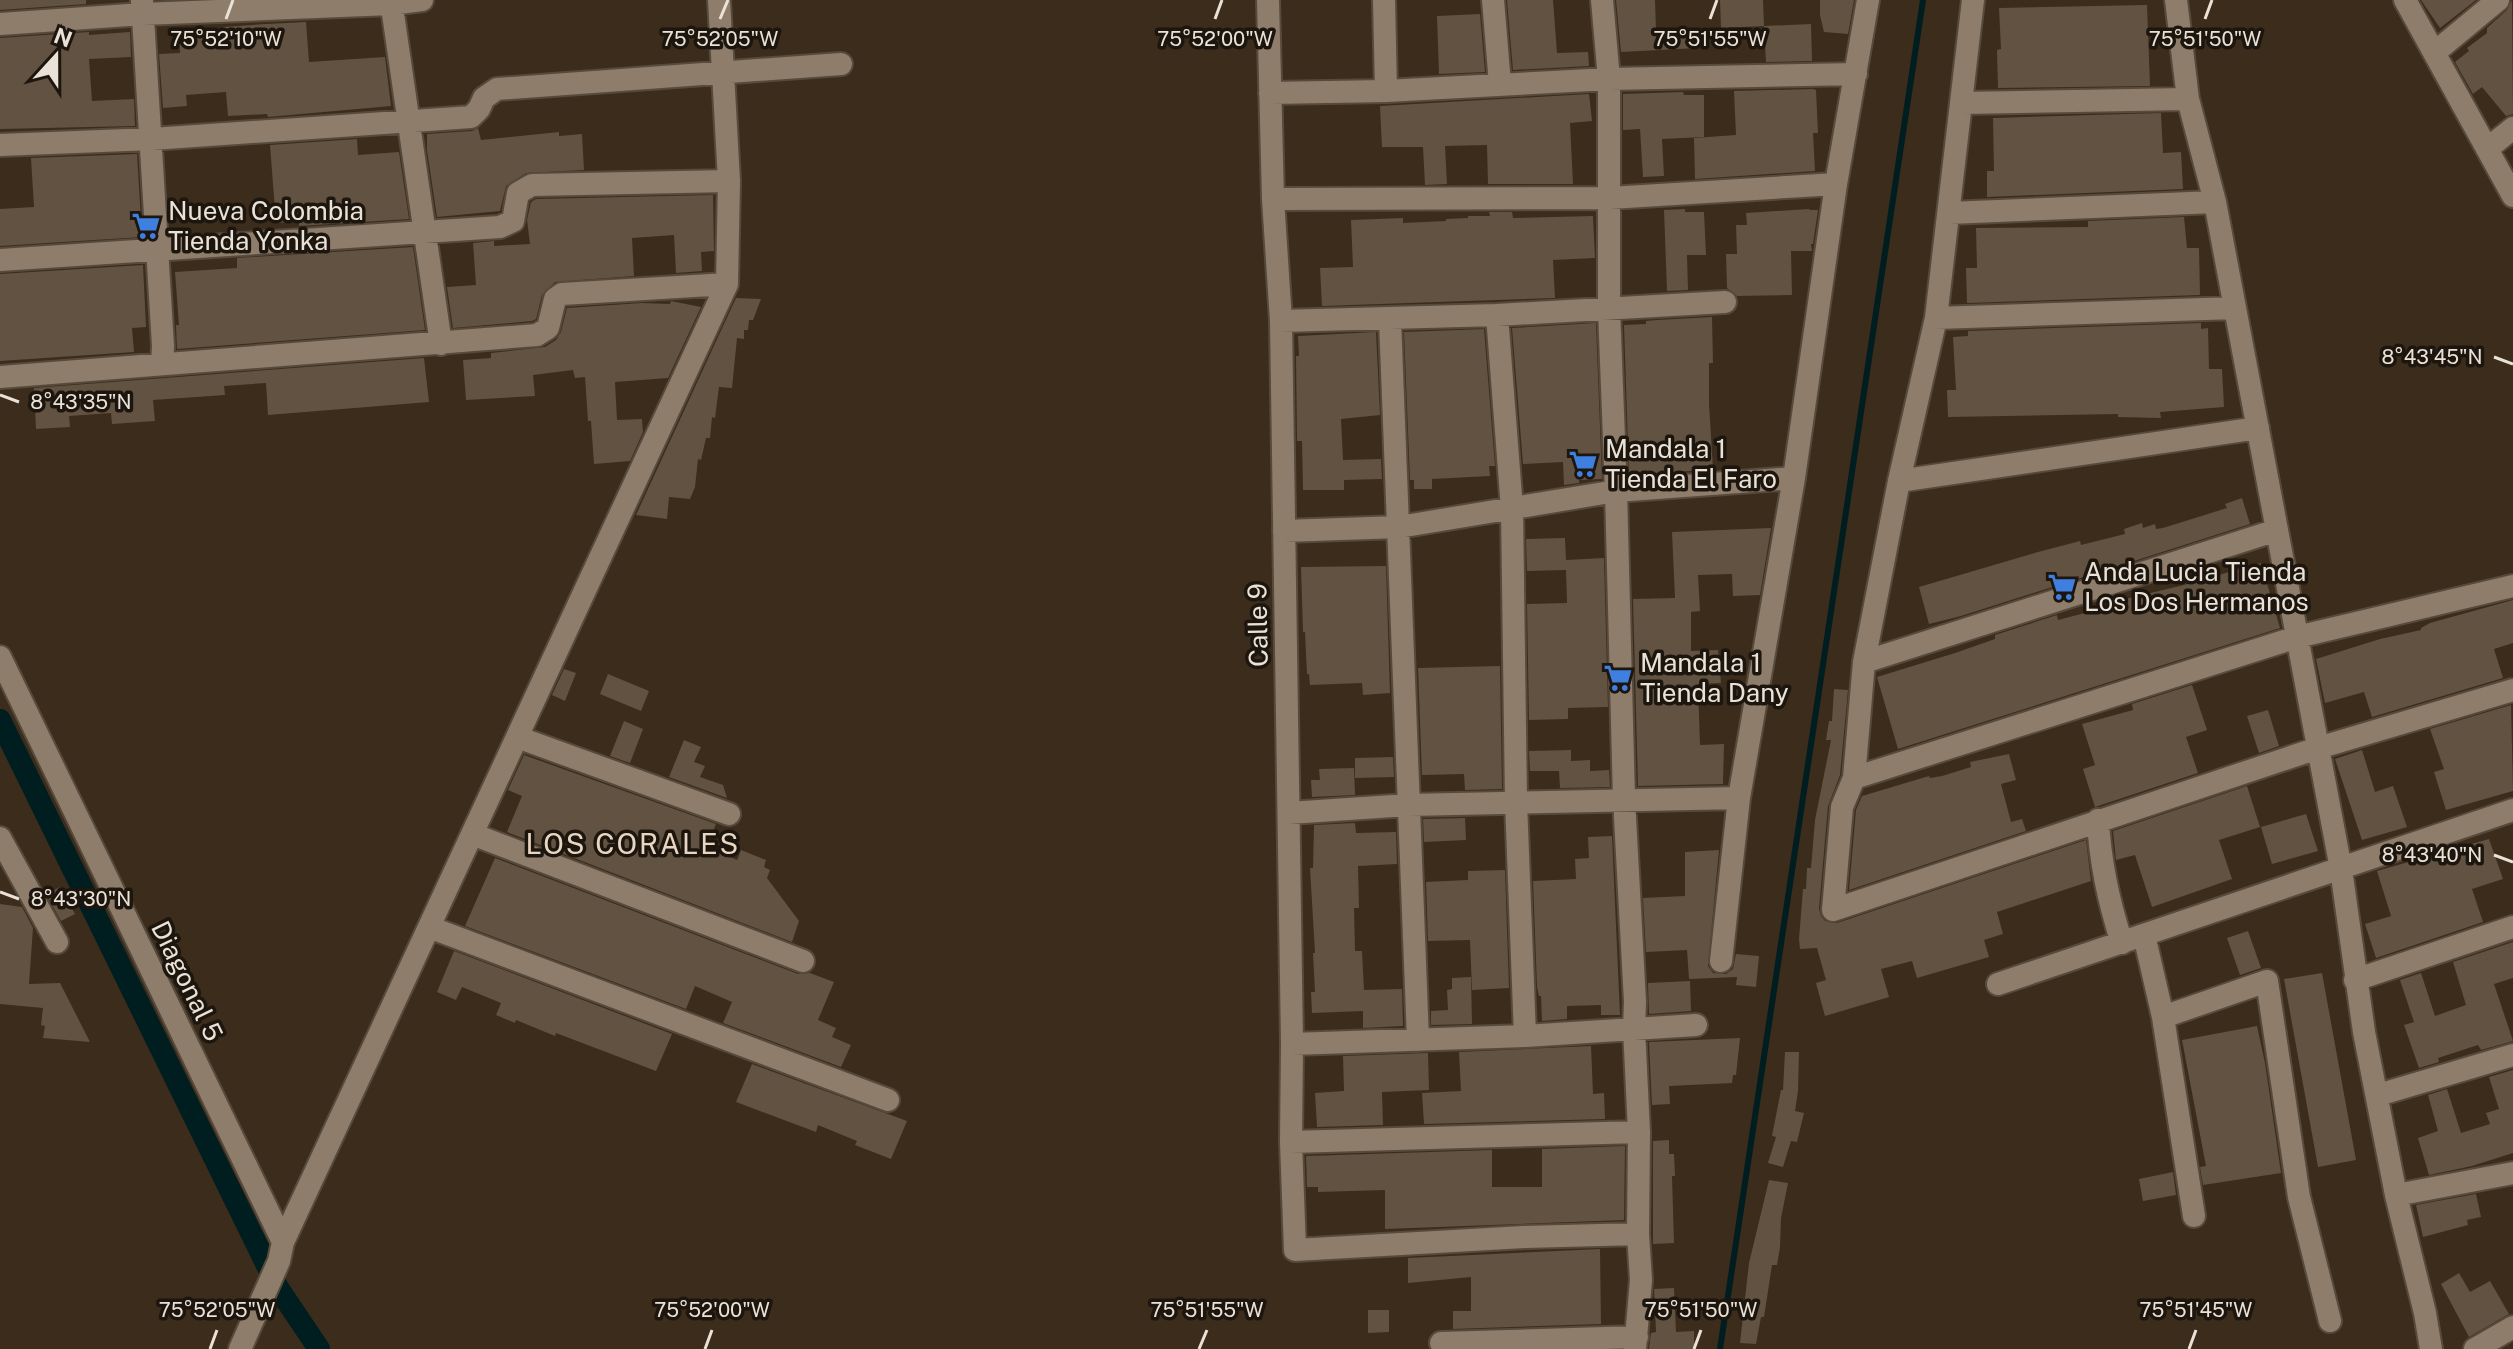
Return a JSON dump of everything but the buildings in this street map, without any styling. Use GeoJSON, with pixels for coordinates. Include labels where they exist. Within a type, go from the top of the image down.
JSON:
{"type":"FeatureCollection","features":[{"type":"Feature","properties":{"kind":"street"},"geometry":{"type":"LineString","coordinates":[[0,24],[142,7],[422,0]]}},
{"type":"Feature","properties":{"kind":"street"},"geometry":{"type":"LineString","coordinates":[[240,1349],[429,927],[727,284],[729,181],[719,0]]}},
{"type":"Feature","properties":{"kind":"street","name":"Calle 9"},"geometry":{"type":"LineString","coordinates":[[1268,0],[1273,199],[1281,321],[1295,1250],[1638,1234]]}},
{"type":"Feature","properties":{"kind":"street"},"geometry":{"type":"LineString","coordinates":[[1384,0],[1386,91]]}},
{"type":"Feature","properties":{"kind":"street"},"geometry":{"type":"LineString","coordinates":[[1493,0],[1500,84]]}},
{"type":"Feature","properties":{"kind":"street"},"geometry":{"type":"LineString","coordinates":[[1441,1343],[1636,1343],[1641,1280],[1639,1132],[1624,799],[1609,309],[1609,79],[1602,0]]}},
{"type":"Feature","properties":{"kind":"street"},"geometry":{"type":"LineString","coordinates":[[1721,961],[1739,798],[1794,478],[1836,184],[1868,0]]}},
{"type":"Feature","properties":{"kind":"street"},"geometry":{"type":"LineString","coordinates":[[1973,0],[1936,318],[1899,481],[1864,662],[1854,778],[1842,807],[1833,910],[2318,748],[2513,690]]}},
{"type":"Feature","properties":{"kind":"street"},"geometry":{"type":"LineString","coordinates":[[2176,0],[2188,99],[2215,202],[2341,869],[2355,980],[2396,1195],[2431,1349]]}},
{"type":"Feature","properties":{"kind":"street"},"geometry":{"type":"LineString","coordinates":[[2405,0],[2513,196]]}},
{"type":"Feature","properties":{"kind":"street"},"geometry":{"type":"LineString","coordinates":[[2434,53],[2498,0]]}},
{"type":"Feature","properties":{"kind":"street"},"geometry":{"type":"LineString","coordinates":[[391,2],[441,344]]}},
{"type":"Feature","properties":{"kind":"street"},"geometry":{"type":"LineString","coordinates":[[142,7],[152,139],[162,364]]}},
{"type":"Feature","properties":{"kind":"street"},"geometry":{"type":"LineString","coordinates":[[0,145],[152,139],[471,117],[484,98],[497,89],[841,64]]}},
{"type":"Feature","properties":{"kind":"street"},"geometry":{"type":"LineString","coordinates":[[1270,93],[1386,91],[1609,79],[1856,74]]}},
{"type":"Feature","properties":{"kind":"street"},"geometry":{"type":"LineString","coordinates":[[1962,103],[2188,99]]}},
{"type":"Feature","properties":{"kind":"street"},"geometry":{"type":"LineString","coordinates":[[2487,149],[2513,128]]}},
{"type":"Feature","properties":{"kind":"street"},"geometry":{"type":"LineString","coordinates":[[0,260],[500,227],[513,221],[518,193],[532,185],[729,181]]}},
{"type":"Feature","properties":{"kind":"street"},"geometry":{"type":"LineString","coordinates":[[1273,199],[1610,198],[1836,184]]}},
{"type":"Feature","properties":{"kind":"street"},"geometry":{"type":"LineString","coordinates":[[1949,213],[2215,202]]}},
{"type":"Feature","properties":{"kind":"street"},"geometry":{"type":"LineString","coordinates":[[0,377],[537,335],[548,328],[555,299],[562,294],[727,284]]}},
{"type":"Feature","properties":{"kind":"street"},"geometry":{"type":"LineString","coordinates":[[1281,321],[1390,320],[1725,302]]}},
{"type":"Feature","properties":{"kind":"street"},"geometry":{"type":"LineString","coordinates":[[1936,318],[2235,308]]}},
{"type":"Feature","properties":{"kind":"street"},"geometry":{"type":"LineString","coordinates":[[1497,315],[1512,509],[1516,802],[1525,1036]]}},
{"type":"Feature","properties":{"kind":"street"},"geometry":{"type":"LineString","coordinates":[[1390,320],[1418,1040]]}},
{"type":"Feature","properties":{"kind":"street"},"geometry":{"type":"LineString","coordinates":[[1899,481],[2258,428]]}},
{"type":"Feature","properties":{"kind":"street"},"geometry":{"type":"LineString","coordinates":[[1284,531],[1399,527],[1616,491],[1794,478]]}},
{"type":"Feature","properties":{"kind":"street"},"geometry":{"type":"LineString","coordinates":[[1864,662],[2277,530]]}},
{"type":"Feature","properties":{"kind":"street"},"geometry":{"type":"LineString","coordinates":[[1854,778],[2297,637],[2513,586]]}},
{"type":"Feature","properties":{"kind":"street","name":"Diagonal 5"},"geometry":{"type":"LineString","coordinates":[[0,657],[281,1252]]}},
{"type":"Feature","properties":{"kind":"street"},"geometry":{"type":"LineString","coordinates":[[517,737],[729,814]]}},
{"type":"Feature","properties":{"kind":"street"},"geometry":{"type":"LineString","coordinates":[[1289,813],[1408,805],[1739,798]]}},
{"type":"Feature","properties":{"kind":"street"},"geometry":{"type":"LineString","coordinates":[[1998,984],[2513,810]]}},
{"type":"Feature","properties":{"kind":"street"},"geometry":{"type":"LineString","coordinates":[[2098,820],[2102,865],[2122,943]]}},
{"type":"Feature","properties":{"kind":"street"},"geometry":{"type":"LineString","coordinates":[[472,834],[803,961]]}},
{"type":"Feature","properties":{"kind":"street"},"geometry":{"type":"LineString","coordinates":[[0,838],[57,942]]}},
{"type":"Feature","properties":{"kind":"street"},"geometry":{"type":"LineString","coordinates":[[429,927],[888,1100]]}},
{"type":"Feature","properties":{"kind":"street"},"geometry":{"type":"LineString","coordinates":[[2355,980],[2513,927]]}},
{"type":"Feature","properties":{"kind":"street"},"geometry":{"type":"LineString","coordinates":[[2144,935],[2163,1017],[2194,1216]]}},
{"type":"Feature","properties":{"kind":"street"},"geometry":{"type":"LineString","coordinates":[[2163,1017],[2267,981],[2299,1197],[2330,1321]]}},
{"type":"Feature","properties":{"kind":"street"},"geometry":{"type":"LineString","coordinates":[[1292,1044],[1525,1036],[1696,1025]]}},
{"type":"Feature","properties":{"kind":"street"},"geometry":{"type":"LineString","coordinates":[[2378,1095],[2513,1055]]}},
{"type":"Feature","properties":{"kind":"street"},"geometry":{"type":"LineString","coordinates":[[1291,1142],[1639,1132]]}},
{"type":"Feature","properties":{"kind":"street"},"geometry":{"type":"LineString","coordinates":[[2396,1195],[2513,1173]]}},
{"type":"Feature","properties":{"kind":"street"},"geometry":{"type":"LineString","coordinates":[[2475,1349],[2513,1327]]}},
{"type":"Feature","properties":{"kind":"waterway"},"geometry":{"type":"LineString","coordinates":[[1720,1349],[1923,0]]}},
{"type":"Feature","properties":{"kind":"waterway"},"geometry":{"type":"LineString","coordinates":[[0,720],[278,1288],[319,1349]]}},
{"type":"Feature","properties":{"kind":"place","name":"Nueva Colombia Tienda Yonka"},"geometry":{"type":"Point","coordinates":[146,226]}},
{"type":"Feature","properties":{"kind":"place","name":"Mandala 1 Tienda El Faro"},"geometry":{"type":"Point","coordinates":[1583,464]}},
{"type":"Feature","properties":{"kind":"place","name":"Anda Lucia Tienda Los Dos Hermanos"},"geometry":{"type":"Point","coordinates":[2062,587]}},
{"type":"Feature","properties":{"kind":"place","name":"Mandala 1 Tienda Dany"},"geometry":{"type":"Point","coordinates":[1618,678]}},
{"type":"Feature","properties":{"kind":"district","name":"LOS CORALES"},"geometry":{"type":"Point","coordinates":[633,844]}}]}
